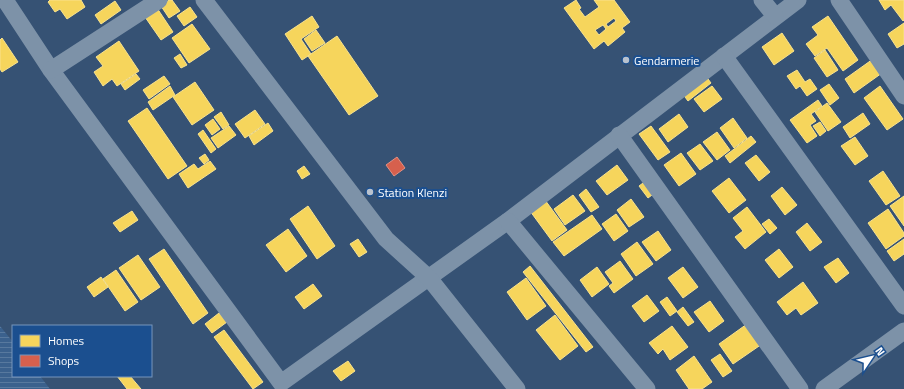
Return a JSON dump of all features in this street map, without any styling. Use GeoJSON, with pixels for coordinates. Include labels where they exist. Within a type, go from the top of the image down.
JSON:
{"type":"FeatureCollection","features":[{"type":"Feature","properties":{"kind":"street"},"geometry":{"type":"LineString","coordinates":[[5,0],[51,70],[281,383],[508,221],[775,16],[798,0]]}},
{"type":"Feature","properties":{"kind":"street"},"geometry":{"type":"LineString","coordinates":[[51,70],[159,0]]}},
{"type":"Feature","properties":{"kind":"street"},"geometry":{"type":"LineString","coordinates":[[204,0],[386,239],[429,278],[517,389]]}},
{"type":"Feature","properties":{"kind":"street"},"geometry":{"type":"LineString","coordinates":[[762,0],[775,16]]}},
{"type":"Feature","properties":{"kind":"street"},"geometry":{"type":"LineString","coordinates":[[839,0],[904,96]]}},
{"type":"Feature","properties":{"kind":"street"},"geometry":{"type":"LineString","coordinates":[[724,56],[904,306]]}},
{"type":"Feature","properties":{"kind":"street"},"geometry":{"type":"LineString","coordinates":[[619,135],[800,389]]}},
{"type":"Feature","properties":{"kind":"street"},"geometry":{"type":"LineString","coordinates":[[508,221],[647,389]]}},
{"type":"Feature","properties":{"kind":"street"},"geometry":{"type":"LineString","coordinates":[[824,389],[904,331]]}},
{"type":"Feature","properties":{"kind":"water"},"geometry":{"type":"Polygon","coordinates":[[[0,326],[12,341],[12,377],[41,377],[50,389],[0,389],[0,326]]]}},
{"type":"Feature","properties":{"kind":"building: Homes"},"geometry":{"type":"Polygon","coordinates":[[[50,0],[81,0],[85,7],[67,19],[60,9],[55,12],[48,2],[50,0]]]}},
{"type":"Feature","properties":{"kind":"building: Homes"},"geometry":{"type":"Polygon","coordinates":[[[169,0],[172,0],[180,11],[169,18],[161,6],[169,0]]]}},
{"type":"Feature","properties":{"kind":"building: Homes"},"geometry":{"type":"Polygon","coordinates":[[[576,0],[581,8],[579,9],[585,17],[599,7],[594,0],[614,0],[630,22],[622,28],[625,32],[608,46],[604,41],[594,49],[564,8],[576,0]],[[614,18],[606,24],[608,27],[616,21],[614,18]],[[603,25],[595,30],[599,35],[606,29],[603,25]]]}},
{"type":"Feature","properties":{"kind":"building: Homes"},"geometry":{"type":"Polygon","coordinates":[[[879,0],[904,0],[904,20],[903,21],[891,5],[885,10],[879,0]]]}},
{"type":"Feature","properties":{"kind":"building: Homes"},"geometry":{"type":"Polygon","coordinates":[[[115,1],[121,10],[101,24],[95,15],[115,1]]]}},
{"type":"Feature","properties":{"kind":"building: Homes"},"geometry":{"type":"Polygon","coordinates":[[[190,7],[197,17],[184,26],[177,16],[190,7]]]}},
{"type":"Feature","properties":{"kind":"building: Homes"},"geometry":{"type":"Polygon","coordinates":[[[157,8],[173,32],[161,40],[145,17],[157,8]]]}},
{"type":"Feature","properties":{"kind":"building: Homes"},"geometry":{"type":"Polygon","coordinates":[[[312,16],[319,27],[301,39],[311,54],[302,60],[285,34],[312,16]]]}},
{"type":"Feature","properties":{"kind":"building: Homes"},"geometry":{"type":"Polygon","coordinates":[[[828,16],[858,60],[843,71],[827,48],[815,56],[806,44],[818,35],[812,27],[828,16]]]}},
{"type":"Feature","properties":{"kind":"building: Homes"},"geometry":{"type":"Polygon","coordinates":[[[904,23],[904,44],[897,48],[888,34],[904,23]]]}},
{"type":"Feature","properties":{"kind":"building: Homes"},"geometry":{"type":"Polygon","coordinates":[[[192,24],[210,49],[189,63],[172,38],[192,24]]]}},
{"type":"Feature","properties":{"kind":"building: Homes"},"geometry":{"type":"Polygon","coordinates":[[[316,30],[325,43],[312,51],[304,39],[316,30]]]}},
{"type":"Feature","properties":{"kind":"building: Homes"},"geometry":{"type":"Polygon","coordinates":[[[782,33],[794,51],[774,65],[762,47],[782,33]]]}},
{"type":"Feature","properties":{"kind":"building: Homes"},"geometry":{"type":"Polygon","coordinates":[[[337,36],[378,96],[349,115],[308,56],[337,36]]]}},
{"type":"Feature","properties":{"kind":"building: Homes"},"geometry":{"type":"Polygon","coordinates":[[[2,38],[18,62],[2,72],[0,69],[0,40],[2,38]]]}},
{"type":"Feature","properties":{"kind":"building: Homes"},"geometry":{"type":"Polygon","coordinates":[[[119,41],[139,71],[117,86],[112,79],[103,86],[94,72],[103,66],[96,57],[119,41]]]}},
{"type":"Feature","properties":{"kind":"building: Homes"},"geometry":{"type":"Polygon","coordinates":[[[825,50],[838,70],[827,77],[814,58],[825,50]]]}},
{"type":"Feature","properties":{"kind":"building: Homes"},"geometry":{"type":"Polygon","coordinates":[[[180,54],[187,65],[181,68],[174,58],[180,54]]]}},
{"type":"Feature","properties":{"kind":"building: Homes"},"geometry":{"type":"Polygon","coordinates":[[[873,59],[882,73],[854,93],[845,79],[873,59]]]}},
{"type":"Feature","properties":{"kind":"building: Homes"},"geometry":{"type":"Polygon","coordinates":[[[797,70],[805,82],[810,79],[817,89],[807,96],[800,86],[796,89],[787,76],[797,70]]]}},
{"type":"Feature","properties":{"kind":"building: Homes"},"geometry":{"type":"Polygon","coordinates":[[[136,74],[140,79],[125,90],[121,84],[136,74]]]}},
{"type":"Feature","properties":{"kind":"building: Homes"},"geometry":{"type":"Polygon","coordinates":[[[705,75],[711,83],[688,101],[682,93],[705,75]]]}},
{"type":"Feature","properties":{"kind":"building: Homes"},"geometry":{"type":"Polygon","coordinates":[[[164,76],[170,84],[149,99],[143,90],[164,76]]]}},
{"type":"Feature","properties":{"kind":"building: Homes"},"geometry":{"type":"Polygon","coordinates":[[[195,82],[214,110],[192,125],[173,97],[195,82]]]}},
{"type":"Feature","properties":{"kind":"building: Homes"},"geometry":{"type":"Polygon","coordinates":[[[829,84],[839,98],[830,105],[820,90],[829,84]]]}},
{"type":"Feature","properties":{"kind":"building: Homes"},"geometry":{"type":"Polygon","coordinates":[[[170,86],[175,95],[153,110],[148,102],[170,86]]]}},
{"type":"Feature","properties":{"kind":"building: Homes"},"geometry":{"type":"Polygon","coordinates":[[[712,86],[722,99],[704,112],[694,99],[712,86]]]}},
{"type":"Feature","properties":{"kind":"building: Homes"},"geometry":{"type":"Polygon","coordinates":[[[880,86],[903,119],[887,130],[864,98],[880,86]]]}},
{"type":"Feature","properties":{"kind":"building: Homes"},"geometry":{"type":"Polygon","coordinates":[[[818,100],[822,106],[811,114],[816,121],[810,125],[817,136],[807,143],[790,120],[818,100]]]}},
{"type":"Feature","properties":{"kind":"building: Homes"},"geometry":{"type":"Polygon","coordinates":[[[827,103],[841,122],[828,131],[815,112],[827,103]]]}},
{"type":"Feature","properties":{"kind":"building: Homes"},"geometry":{"type":"Polygon","coordinates":[[[147,108],[187,166],[168,179],[128,121],[147,108]]]}},
{"type":"Feature","properties":{"kind":"building: Homes"},"geometry":{"type":"Polygon","coordinates":[[[255,110],[265,124],[245,138],[235,124],[255,110]]]}},
{"type":"Feature","properties":{"kind":"building: Homes"},"geometry":{"type":"Polygon","coordinates":[[[221,112],[229,125],[223,129],[214,117],[221,112]]]}},
{"type":"Feature","properties":{"kind":"building: Homes"},"geometry":{"type":"Polygon","coordinates":[[[863,113],[870,124],[850,138],[843,127],[863,113]]]}},
{"type":"Feature","properties":{"kind":"building: Homes"},"geometry":{"type":"Polygon","coordinates":[[[679,114],[688,127],[668,142],[659,129],[679,114]]]}},
{"type":"Feature","properties":{"kind":"building: Homes"},"geometry":{"type":"Polygon","coordinates":[[[733,118],[747,138],[734,148],[720,128],[733,118]]]}},
{"type":"Feature","properties":{"kind":"building: Homes"},"geometry":{"type":"Polygon","coordinates":[[[213,119],[220,129],[212,135],[205,125],[213,119]]]}},
{"type":"Feature","properties":{"kind":"building: Homes"},"geometry":{"type":"Polygon","coordinates":[[[820,122],[826,131],[820,136],[813,126],[820,122]]]}},
{"type":"Feature","properties":{"kind":"building: Homes"},"geometry":{"type":"Polygon","coordinates":[[[268,123],[273,131],[254,145],[249,136],[268,123]]]}},
{"type":"Feature","properties":{"kind":"building: Homes"},"geometry":{"type":"Polygon","coordinates":[[[229,126],[236,135],[218,148],[211,138],[229,126]]]}},
{"type":"Feature","properties":{"kind":"building: Homes"},"geometry":{"type":"Polygon","coordinates":[[[651,126],[670,152],[658,160],[639,134],[651,126]]]}},
{"type":"Feature","properties":{"kind":"building: Homes"},"geometry":{"type":"Polygon","coordinates":[[[203,130],[216,149],[211,153],[198,134],[203,130]]]}},
{"type":"Feature","properties":{"kind":"building: Homes"},"geometry":{"type":"Polygon","coordinates":[[[717,132],[730,150],[717,160],[703,142],[717,132]]]}},
{"type":"Feature","properties":{"kind":"building: Homes"},"geometry":{"type":"Polygon","coordinates":[[[751,136],[756,142],[730,163],[725,156],[751,136]]]}},
{"type":"Feature","properties":{"kind":"building: Homes"},"geometry":{"type":"Polygon","coordinates":[[[855,137],[868,156],[855,165],[841,146],[855,137]]]}},
{"type":"Feature","properties":{"kind":"building: Homes"},"geometry":{"type":"Polygon","coordinates":[[[700,144],[713,161],[700,170],[687,153],[700,144]]]}},
{"type":"Feature","properties":{"kind":"building: Homes"},"geometry":{"type":"Polygon","coordinates":[[[681,153],[696,174],[679,186],[664,165],[681,153]]]}},
{"type":"Feature","properties":{"kind":"building: Homes"},"geometry":{"type":"Polygon","coordinates":[[[205,154],[209,160],[204,164],[199,158],[205,154]]]}},
{"type":"Feature","properties":{"kind":"building: Homes"},"geometry":{"type":"Polygon","coordinates":[[[756,155],[770,172],[759,181],[745,163],[756,155]]]}},
{"type":"Feature","properties":{"kind":"building: Homes"},"geometry":{"type":"Polygon","coordinates":[[[210,161],[216,169],[188,188],[179,174],[194,164],[198,169],[210,161]]]}},
{"type":"Feature","properties":{"kind":"building: Homes"},"geometry":{"type":"Polygon","coordinates":[[[617,165],[628,180],[607,195],[596,181],[617,165]]]}},
{"type":"Feature","properties":{"kind":"building: Homes"},"geometry":{"type":"Polygon","coordinates":[[[304,166],[310,174],[302,179],[297,171],[304,166]]]}},
{"type":"Feature","properties":{"kind":"building: Homes"},"geometry":{"type":"Polygon","coordinates":[[[883,171],[900,196],[886,205],[869,181],[883,171]]]}},
{"type":"Feature","properties":{"kind":"building: Homes"},"geometry":{"type":"Polygon","coordinates":[[[729,178],[746,200],[729,213],[712,191],[729,178]]]}},
{"type":"Feature","properties":{"kind":"building: Homes"},"geometry":{"type":"Polygon","coordinates":[[[647,180],[656,192],[648,198],[639,186],[647,180]]]}},
{"type":"Feature","properties":{"kind":"building: Homes"},"geometry":{"type":"Polygon","coordinates":[[[782,187],[797,205],[785,215],[771,196],[782,187]]]}},
{"type":"Feature","properties":{"kind":"building: Homes"},"geometry":{"type":"Polygon","coordinates":[[[586,189],[599,207],[591,212],[579,195],[586,189]]]}},
{"type":"Feature","properties":{"kind":"building: Homes"},"geometry":{"type":"Polygon","coordinates":[[[573,195],[585,211],[565,225],[554,209],[573,195]]]}},
{"type":"Feature","properties":{"kind":"building: Homes"},"geometry":{"type":"Polygon","coordinates":[[[904,196],[904,226],[890,206],[904,196]]]}},
{"type":"Feature","properties":{"kind":"building: Homes"},"geometry":{"type":"Polygon","coordinates":[[[631,199],[644,217],[629,227],[617,210],[631,199]]]}},
{"type":"Feature","properties":{"kind":"building: Homes"},"geometry":{"type":"Polygon","coordinates":[[[545,200],[567,230],[552,241],[530,211],[545,200]]]}},
{"type":"Feature","properties":{"kind":"building: Homes"},"geometry":{"type":"Polygon","coordinates":[[[308,206],[335,246],[317,259],[290,219],[308,206]]]}},
{"type":"Feature","properties":{"kind":"building: Homes"},"geometry":{"type":"Polygon","coordinates":[[[747,207],[766,232],[745,249],[735,237],[743,231],[733,218],[747,207]]]}},
{"type":"Feature","properties":{"kind":"building: Homes"},"geometry":{"type":"Polygon","coordinates":[[[888,209],[904,233],[904,236],[886,249],[868,223],[888,209]]]}},
{"type":"Feature","properties":{"kind":"building: Homes"},"geometry":{"type":"Polygon","coordinates":[[[132,211],[138,220],[120,232],[113,223],[132,211]]]}},
{"type":"Feature","properties":{"kind":"building: Homes"},"geometry":{"type":"Polygon","coordinates":[[[616,214],[628,231],[614,241],[602,224],[616,214]]]}},
{"type":"Feature","properties":{"kind":"building: Homes"},"geometry":{"type":"Polygon","coordinates":[[[592,215],[602,229],[564,256],[553,242],[592,215]]]}},
{"type":"Feature","properties":{"kind":"building: Homes"},"geometry":{"type":"Polygon","coordinates":[[[769,219],[777,228],[770,234],[762,224],[769,219]]]}},
{"type":"Feature","properties":{"kind":"building: Homes"},"geometry":{"type":"Polygon","coordinates":[[[807,223],[822,242],[810,251],[796,232],[807,223]]]}},
{"type":"Feature","properties":{"kind":"building: Homes"},"geometry":{"type":"Polygon","coordinates":[[[288,229],[307,256],[286,272],[266,245],[288,229]]]}},
{"type":"Feature","properties":{"kind":"building: Homes"},"geometry":{"type":"Polygon","coordinates":[[[658,231],[671,250],[656,261],[642,242],[658,231]]]}},
{"type":"Feature","properties":{"kind":"building: Homes"},"geometry":{"type":"Polygon","coordinates":[[[358,239],[367,252],[359,257],[350,244],[358,239]]]}},
{"type":"Feature","properties":{"kind":"building: Homes"},"geometry":{"type":"Polygon","coordinates":[[[904,239],[904,254],[894,261],[887,251],[904,239]]]}},
{"type":"Feature","properties":{"kind":"building: Homes"},"geometry":{"type":"Polygon","coordinates":[[[637,242],[653,264],[636,276],[621,254],[637,242]]]}},
{"type":"Feature","properties":{"kind":"building: Homes"},"geometry":{"type":"Polygon","coordinates":[[[164,249],[208,313],[193,324],[149,259],[164,249]]]}},
{"type":"Feature","properties":{"kind":"building: Homes"},"geometry":{"type":"Polygon","coordinates":[[[779,249],[793,267],[779,278],[765,260],[779,249]]]}},
{"type":"Feature","properties":{"kind":"building: Homes"},"geometry":{"type":"Polygon","coordinates":[[[138,255],[160,287],[141,300],[119,268],[138,255]]]}},
{"type":"Feature","properties":{"kind":"building: Homes"},"geometry":{"type":"Polygon","coordinates":[[[838,258],[849,273],[836,283],[824,267],[838,258]]]}},
{"type":"Feature","properties":{"kind":"building: Homes"},"geometry":{"type":"Polygon","coordinates":[[[620,261],[633,279],[614,293],[609,286],[613,283],[605,272],[620,261]]]}},
{"type":"Feature","properties":{"kind":"building: Homes"},"geometry":{"type":"Polygon","coordinates":[[[530,266],[593,347],[586,352],[523,272],[530,266]]]}},
{"type":"Feature","properties":{"kind":"building: Homes"},"geometry":{"type":"Polygon","coordinates":[[[597,267],[609,284],[592,297],[580,280],[597,267]]]}},
{"type":"Feature","properties":{"kind":"building: Homes"},"geometry":{"type":"Polygon","coordinates":[[[683,267],[698,287],[683,298],[668,278],[683,267]]]}},
{"type":"Feature","properties":{"kind":"building: Homes"},"geometry":{"type":"Polygon","coordinates":[[[116,270],[138,302],[125,311],[103,279],[116,270]]]}},
{"type":"Feature","properties":{"kind":"building: Homes"},"geometry":{"type":"Polygon","coordinates":[[[101,277],[108,287],[94,297],[87,287],[101,277]]]}},
{"type":"Feature","properties":{"kind":"building: Homes"},"geometry":{"type":"Polygon","coordinates":[[[526,278],[546,306],[527,320],[507,292],[526,278]]]}},
{"type":"Feature","properties":{"kind":"building: Homes"},"geometry":{"type":"Polygon","coordinates":[[[803,282],[818,303],[801,315],[796,308],[787,315],[777,302],[803,282]]]}},
{"type":"Feature","properties":{"kind":"building: Homes"},"geometry":{"type":"Polygon","coordinates":[[[313,284],[322,296],[304,309],[295,297],[313,284]]]}},
{"type":"Feature","properties":{"kind":"building: Homes"},"geometry":{"type":"Polygon","coordinates":[[[647,295],[659,311],[644,322],[632,306],[647,295]]]}},
{"type":"Feature","properties":{"kind":"building: Homes"},"geometry":{"type":"Polygon","coordinates":[[[667,297],[677,311],[670,316],[660,302],[667,297]]]}},
{"type":"Feature","properties":{"kind":"building: Homes"},"geometry":{"type":"Polygon","coordinates":[[[710,301],[724,321],[709,332],[694,312],[710,301]]]}},
{"type":"Feature","properties":{"kind":"building: Homes"},"geometry":{"type":"Polygon","coordinates":[[[683,307],[694,322],[688,326],[677,312],[683,307]]]}},
{"type":"Feature","properties":{"kind":"building: Homes"},"geometry":{"type":"Polygon","coordinates":[[[219,313],[227,322],[212,333],[205,324],[219,313]]]}},
{"type":"Feature","properties":{"kind":"building: Homes"},"geometry":{"type":"Polygon","coordinates":[[[555,315],[578,346],[560,360],[536,330],[555,315]]]}},
{"type":"Feature","properties":{"kind":"building: Homes"},"geometry":{"type":"Polygon","coordinates":[[[747,324],[762,344],[733,364],[719,344],[747,324]]]}},
{"type":"Feature","properties":{"kind":"building: Homes"},"geometry":{"type":"Polygon","coordinates":[[[672,326],[688,347],[670,360],[663,349],[658,354],[649,343],[672,326]]]}},
{"type":"Feature","properties":{"kind":"building: Homes"},"geometry":{"type":"Polygon","coordinates":[[[224,330],[263,382],[253,389],[214,337],[224,330]]]}},
{"type":"Feature","properties":{"kind":"building: Homes"},"geometry":{"type":"Polygon","coordinates":[[[720,354],[732,371],[723,377],[711,360],[720,354]]]}},
{"type":"Feature","properties":{"kind":"building: Homes"},"geometry":{"type":"Polygon","coordinates":[[[694,356],[712,382],[702,389],[689,389],[676,370],[694,356]]]}},
{"type":"Feature","properties":{"kind":"building: Homes"},"geometry":{"type":"Polygon","coordinates":[[[348,361],[355,371],[341,381],[333,371],[348,361]]]}},
{"type":"Feature","properties":{"kind":"building: Homes"},"geometry":{"type":"Polygon","coordinates":[[[118,377],[131,377],[141,389],[127,389],[118,377]]]}},
{"type":"Feature","properties":{"kind":"building: Shops"},"geometry":{"type":"Polygon","coordinates":[[[397,157],[405,168],[394,176],[386,165],[397,157]]]}},
{"type":"Feature","properties":{"kind":"place","name":"Gendarmerie"},"geometry":{"type":"Point","coordinates":[626,60]}},
{"type":"Feature","properties":{"kind":"place","name":"Station Klenzi"},"geometry":{"type":"Point","coordinates":[370,192]}}]}
